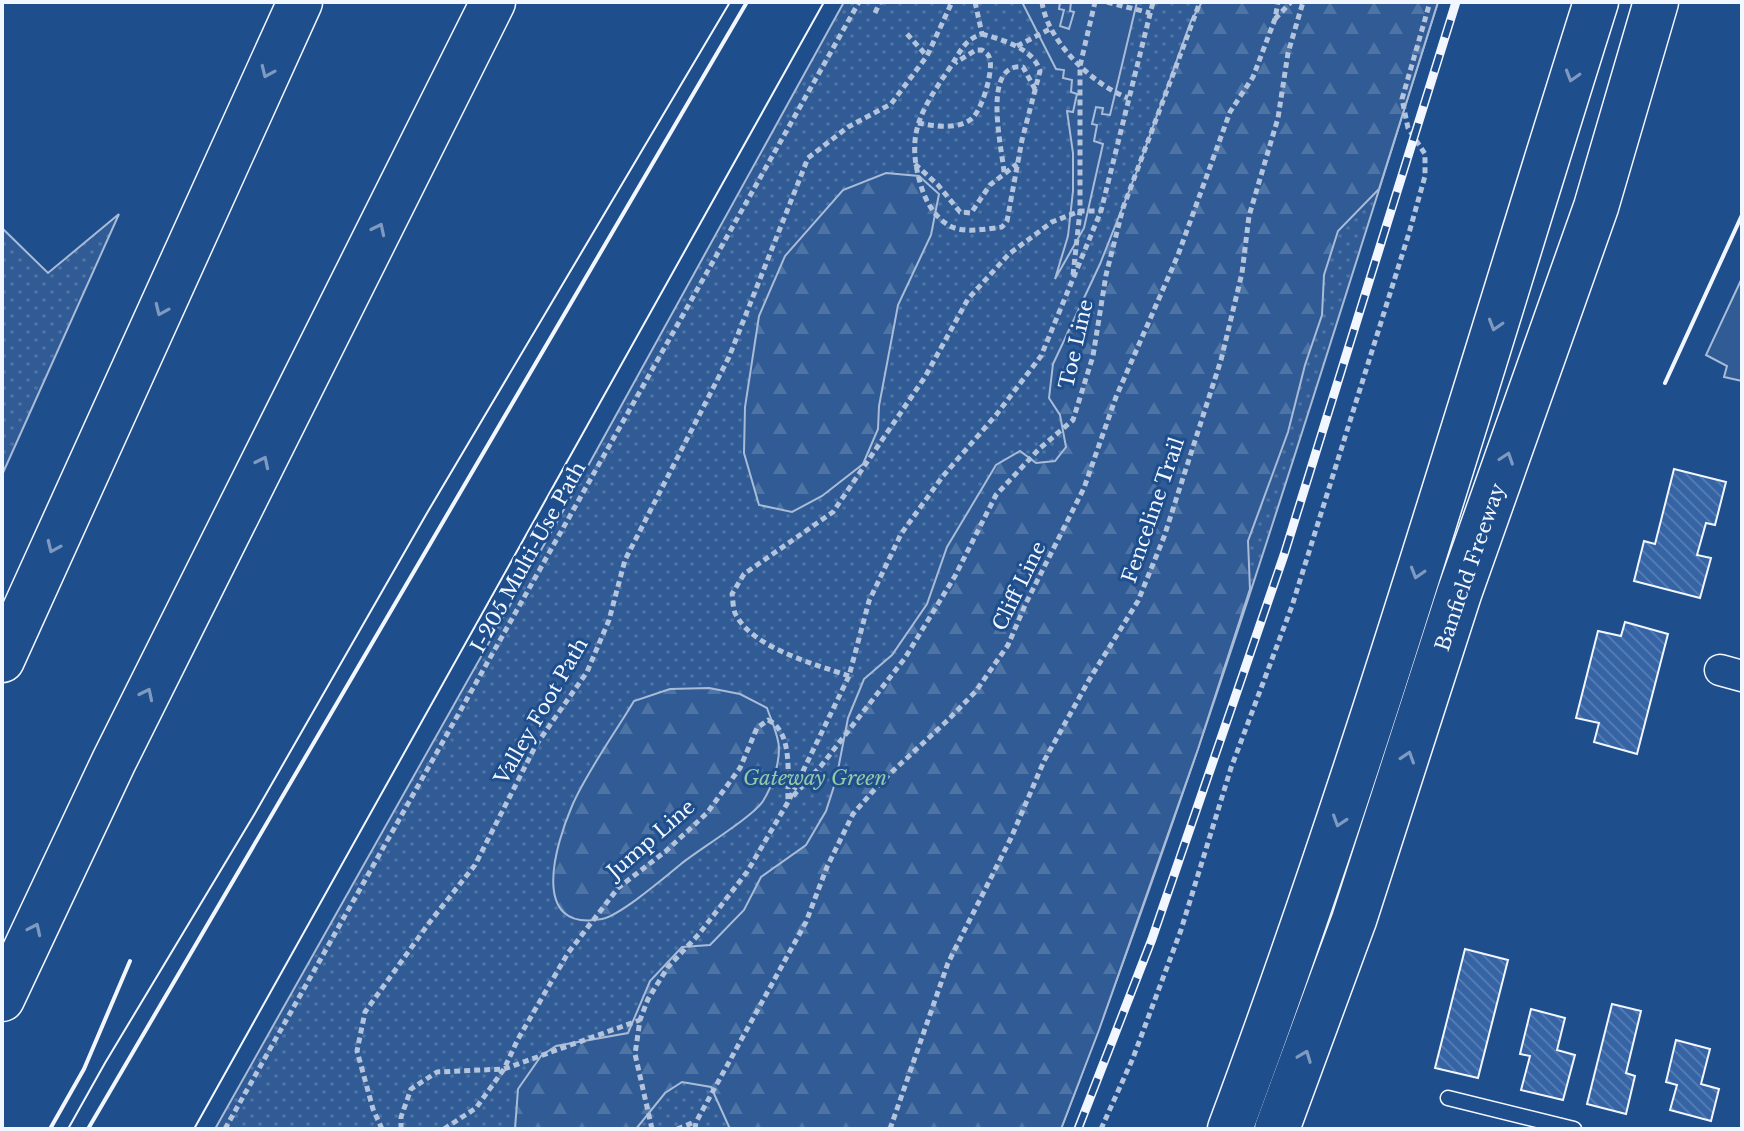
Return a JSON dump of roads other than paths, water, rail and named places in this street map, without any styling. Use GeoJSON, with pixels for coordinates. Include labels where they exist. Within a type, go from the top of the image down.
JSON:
{"type":"FeatureCollection","features":[{"type":"Feature","properties":{"kind":"highway"},"geometry":{"type":"LineString","coordinates":[[2,660],[300,2]]}},
{"type":"Feature","properties":{"kind":"highway"},"geometry":{"type":"LineString","coordinates":[[2,999],[114,761],[493,2]]}},
{"type":"Feature","properties":{"kind":"highway"},"geometry":{"type":"LineString","coordinates":[[1230,1129],[1350,788],[1596,2]]}},
{"type":"Feature","properties":{"kind":"highway","name":"Banfield Freeway"},"geometry":{"type":"LineString","coordinates":[[1277,1129],[1354,920],[1459,594],[1596,207],[1656,2]]}},
{"type":"Feature","properties":{"kind":"highway"},"geometry":{"type":"LineString","coordinates":[[1596,207],[1686,2]]}},
{"type":"Feature","properties":{"kind":"lane"},"geometry":{"type":"LineString","coordinates":[[1448,1098],[1574,1129]]}},
{"type":"Feature","properties":{"kind":"tram line"},"geometry":{"type":"LineString","coordinates":[[68,1129],[254,815],[427,513],[730,2]]}},
{"type":"Feature","properties":{"kind":"tram line"},"geometry":{"type":"LineString","coordinates":[[194,1129],[824,2]]}},
{"type":"Feature","properties":{"kind":"railway"},"geometry":{"type":"LineString","coordinates":[[1078,1129],[1152,939],[1284,555],[1456,2]]}},
{"type":"Feature","properties":{"kind":"park label","name":"Gateway Green"},"geometry":{"type":"Point","coordinates":[815,778]}}]}
